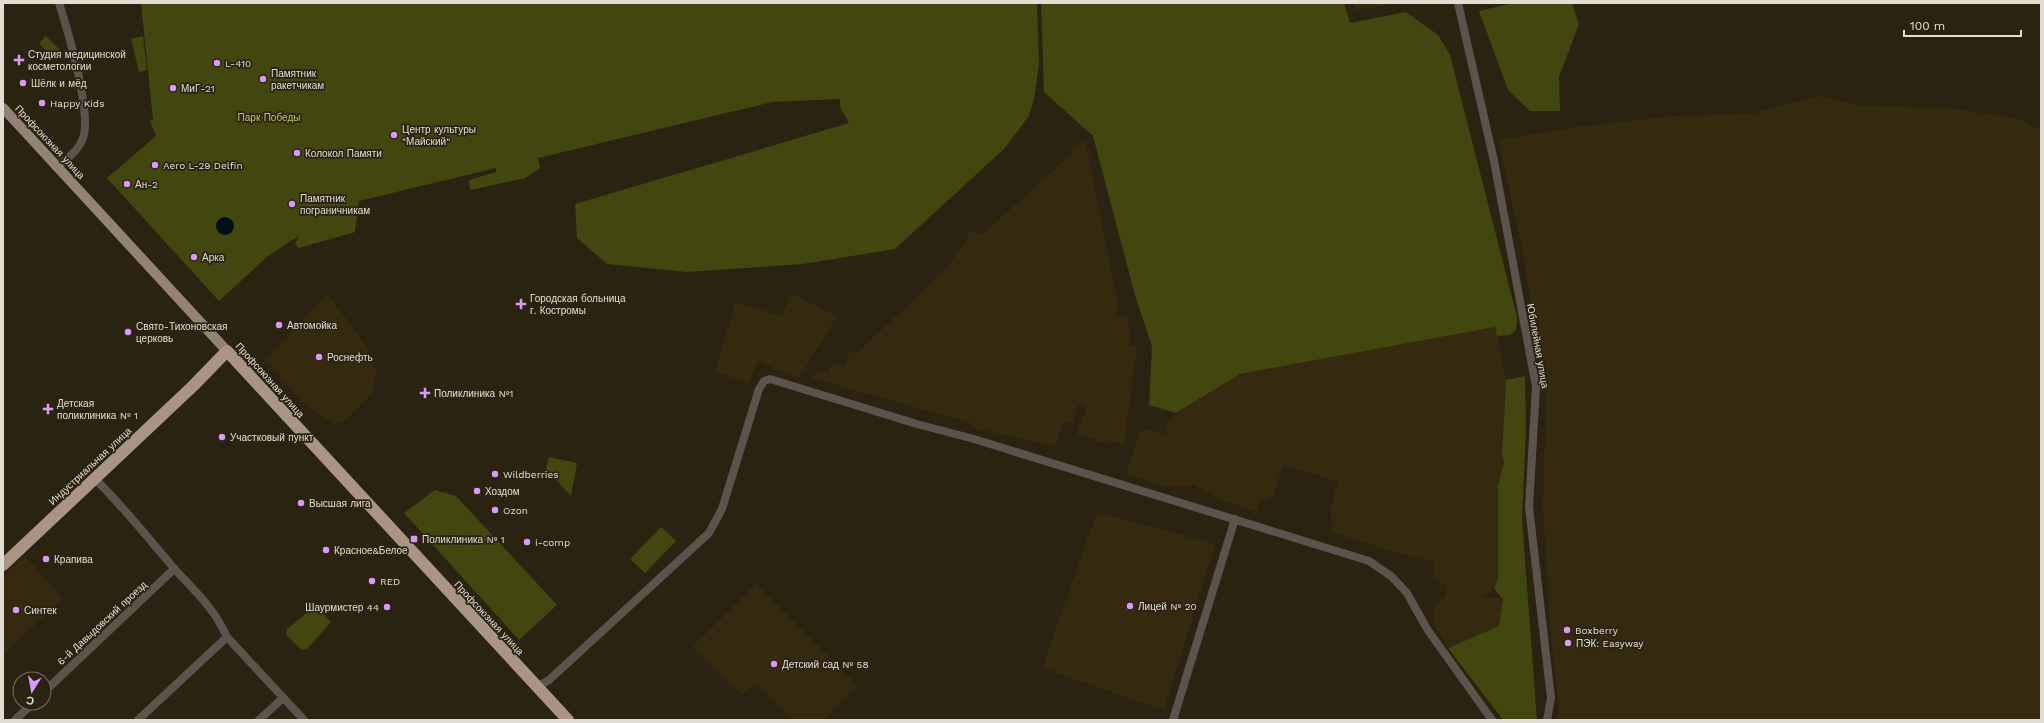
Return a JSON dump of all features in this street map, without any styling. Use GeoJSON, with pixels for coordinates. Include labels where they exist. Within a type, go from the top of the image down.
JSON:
{"type":"FeatureCollection","features":[{"type":"Feature","properties":{"kind":"highway","name":"Индустриальная улица"},"geometry":{"type":"LineString","coordinates":[[3,564],[95,479],[227,351]]}},
{"type":"Feature","properties":{"kind":"highway","name":"Профсоюзная улица"},"geometry":{"type":"LineString","coordinates":[[227,351],[568,720]]}},
{"type":"Feature","properties":{"kind":"main road","name":"Профсоюзная улица"},"geometry":{"type":"LineString","coordinates":[[3,108],[227,351]]}},
{"type":"Feature","properties":{"kind":"street"},"geometry":{"type":"LineString","coordinates":[[57,167],[80,145],[87,122],[69,36],[59,3]]}},
{"type":"Feature","properties":{"kind":"street","name":"Юбилейная улица"},"geometry":{"type":"LineString","coordinates":[[1458,3],[1494,161],[1536,387],[1530,507],[1551,698],[1547,720]]}},
{"type":"Feature","properties":{"kind":"street"},"geometry":{"type":"LineString","coordinates":[[537,687],[549,680],[709,532],[722,509],[759,389],[764,381],[770,379],[1369,561],[1391,576],[1407,593],[1427,629],[1492,720]]}},
{"type":"Feature","properties":{"kind":"street"},"geometry":{"type":"LineString","coordinates":[[95,479],[114,498],[174,569],[212,610],[220,620],[227,637],[304,720]]}},
{"type":"Feature","properties":{"kind":"street"},"geometry":{"type":"LineString","coordinates":[[1173,720],[1235,520]]}},
{"type":"Feature","properties":{"kind":"street","name":"6-й Давыдовский проезд"},"geometry":{"type":"LineString","coordinates":[[52,684],[174,569]]}},
{"type":"Feature","properties":{"kind":"street"},"geometry":{"type":"LineString","coordinates":[[138,720],[227,637]]}},
{"type":"Feature","properties":{"kind":"street"},"geometry":{"type":"LineString","coordinates":[[259,720],[283,698]]}},
{"type":"Feature","properties":{"kind":"street"},"geometry":{"type":"LineString","coordinates":[[15,720],[25,711]]}},
{"type":"Feature","properties":{"kind":"shaded area"},"geometry":{"type":"Polygon","coordinates":[[[1353,3],[1401,3],[1355,10],[1353,3]]]}},
{"type":"Feature","properties":{"kind":"shaded area"},"geometry":{"type":"Polygon","coordinates":[[[1820,96],[1863,106],[1947,108],[2016,118],[2041,130],[2041,720],[1557,720],[1559,709],[1551,638],[1543,508],[1546,392],[1521,244],[1498,140],[1579,127],[1673,116],[1751,114],[1820,96]]]}},
{"type":"Feature","properties":{"kind":"shaded area"},"geometry":{"type":"Polygon","coordinates":[[[1086,142],[1118,305],[1116,314],[1129,317],[1127,325],[1130,336],[1128,344],[1137,347],[1124,445],[1106,440],[1105,443],[1077,434],[1087,406],[1079,404],[1073,423],[1064,421],[1055,446],[973,428],[971,423],[812,378],[820,370],[829,372],[832,364],[845,367],[850,351],[857,353],[945,270],[967,239],[969,231],[982,235],[1068,157],[1078,144],[1086,142]]]}},
{"type":"Feature","properties":{"kind":"shaded area"},"geometry":{"type":"Polygon","coordinates":[[[225,217],[231,220],[234,226],[231,232],[225,235],[219,232],[216,226],[219,220],[225,217]]]}},
{"type":"Feature","properties":{"kind":"shaded area"},"geometry":{"type":"Polygon","coordinates":[[[791,293],[837,316],[799,378],[758,361],[749,383],[715,371],[735,303],[782,316],[791,293]]]}},
{"type":"Feature","properties":{"kind":"shaded area","name":"Роснефть"},"geometry":{"type":"Polygon","coordinates":[[[327,294],[361,338],[370,355],[376,372],[371,394],[344,421],[336,424],[332,423],[306,406],[265,360],[327,294]]]}},
{"type":"Feature","properties":{"kind":"shaded area"},"geometry":{"type":"Polygon","coordinates":[[[1496,327],[1506,380],[1502,454],[1504,463],[1498,486],[1498,578],[1497,584],[1491,592],[1479,596],[1503,599],[1499,626],[1448,648],[1432,619],[1433,608],[1446,596],[1446,586],[1434,580],[1434,561],[1422,560],[1331,532],[1333,525],[1330,510],[1338,482],[1283,464],[1273,498],[1270,497],[1259,504],[1257,512],[1220,499],[1194,485],[1184,487],[1164,487],[1126,474],[1139,434],[1143,430],[1148,429],[1165,434],[1167,420],[1240,374],[1496,327]]]}},
{"type":"Feature","properties":{"kind":"shaded area","name":"Лицей № 20"},"geometry":{"type":"Polygon","coordinates":[[[1097,512],[1215,544],[1164,710],[1042,668],[1097,512]]]}},
{"type":"Feature","properties":{"kind":"shaded area"},"geometry":{"type":"Polygon","coordinates":[[[25,556],[63,598],[3,655],[3,576],[25,556]]]}},
{"type":"Feature","properties":{"kind":"shaded area","name":"Детский сад № 58"},"geometry":{"type":"Polygon","coordinates":[[[756,584],[858,686],[824,720],[793,720],[755,683],[742,695],[693,646],[756,584]]]}},
{"type":"Feature","properties":{"kind":"green space","name":"Парк Победы"},"geometry":{"type":"Polygon","coordinates":[[[141,3],[1037,3],[1039,65],[1034,99],[1029,116],[1004,149],[895,249],[803,264],[687,272],[607,264],[577,238],[575,204],[849,123],[840,107],[840,99],[772,102],[538,158],[540,168],[525,178],[471,190],[469,180],[496,172],[496,168],[359,201],[355,232],[299,248],[295,244],[299,236],[268,256],[219,301],[107,178],[156,136],[150,121],[153,120],[141,3]]]}},
{"type":"Feature","properties":{"kind":"green space"},"geometry":{"type":"Polygon","coordinates":[[[1041,3],[1344,3],[1350,23],[1406,12],[1438,35],[1450,55],[1517,317],[1516,330],[1510,335],[1497,336],[1495,327],[1240,374],[1176,413],[1149,405],[1152,346],[1136,299],[1093,136],[1044,92],[1041,3]]]}},
{"type":"Feature","properties":{"kind":"green space"},"geometry":{"type":"Polygon","coordinates":[[[1514,3],[1572,3],[1579,24],[1559,77],[1560,111],[1530,111],[1508,90],[1479,11],[1514,3]]]}},
{"type":"Feature","properties":{"kind":"green space"},"geometry":{"type":"Polygon","coordinates":[[[46,36],[63,53],[55,60],[39,43],[46,36]]]}},
{"type":"Feature","properties":{"kind":"green space"},"geometry":{"type":"Polygon","coordinates":[[[143,36],[147,70],[139,72],[131,39],[143,36]]]}},
{"type":"Feature","properties":{"kind":"green space"},"geometry":{"type":"Polygon","coordinates":[[[1525,376],[1526,430],[1522,519],[1537,720],[1503,720],[1448,648],[1499,626],[1503,599],[1494,589],[1498,578],[1498,486],[1504,463],[1502,454],[1506,380],[1525,376]]]}},
{"type":"Feature","properties":{"kind":"green space"},"geometry":{"type":"Polygon","coordinates":[[[549,457],[577,463],[571,496],[546,469],[549,457]]]}},
{"type":"Feature","properties":{"kind":"green space"},"geometry":{"type":"Polygon","coordinates":[[[435,490],[456,496],[557,605],[519,640],[404,513],[435,490]]]}},
{"type":"Feature","properties":{"kind":"green space"},"geometry":{"type":"Polygon","coordinates":[[[661,527],[676,541],[645,573],[630,559],[661,527]]]}},
{"type":"Feature","properties":{"kind":"green space"},"geometry":{"type":"Polygon","coordinates":[[[315,606],[331,622],[307,649],[301,650],[286,634],[287,629],[315,606]]]}},
{"type":"Feature","properties":{"kind":"place","name":"Студия медицинской косметологии"},"geometry":{"type":"Point","coordinates":[19,60]}},
{"type":"Feature","properties":{"kind":"place","name":"L-410"},"geometry":{"type":"Point","coordinates":[217,63]}},
{"type":"Feature","properties":{"kind":"place","name":"Памятник ракетчикам"},"geometry":{"type":"Point","coordinates":[263,79]}},
{"type":"Feature","properties":{"kind":"place","name":"Шёлк и мёд"},"geometry":{"type":"Point","coordinates":[23,83]}},
{"type":"Feature","properties":{"kind":"place","name":"МиГ-21"},"geometry":{"type":"Point","coordinates":[173,88]}},
{"type":"Feature","properties":{"kind":"place","name":"Happy Kids"},"geometry":{"type":"Point","coordinates":[42,103]}},
{"type":"Feature","properties":{"kind":"place","name":"Центр культуры \"Майский\""},"geometry":{"type":"Point","coordinates":[394,135]}},
{"type":"Feature","properties":{"kind":"place","name":"Колокол Памяти"},"geometry":{"type":"Point","coordinates":[297,153]}},
{"type":"Feature","properties":{"kind":"place","name":"Aero L-29 Delfin"},"geometry":{"type":"Point","coordinates":[155,165]}},
{"type":"Feature","properties":{"kind":"place","name":"Ан-2"},"geometry":{"type":"Point","coordinates":[127,184]}},
{"type":"Feature","properties":{"kind":"place","name":"Памятник пограничникам"},"geometry":{"type":"Point","coordinates":[292,204]}},
{"type":"Feature","properties":{"kind":"place","name":"Арка"},"geometry":{"type":"Point","coordinates":[194,257]}},
{"type":"Feature","properties":{"kind":"place","name":"Городская больница г. Костромы"},"geometry":{"type":"Point","coordinates":[521,304]}},
{"type":"Feature","properties":{"kind":"place","name":"Автомойка"},"geometry":{"type":"Point","coordinates":[279,325]}},
{"type":"Feature","properties":{"kind":"place","name":"Свято-Тихоновская церковь"},"geometry":{"type":"Point","coordinates":[128,332]}},
{"type":"Feature","properties":{"kind":"place","name":"Роснефть"},"geometry":{"type":"Point","coordinates":[319,357]}},
{"type":"Feature","properties":{"kind":"place","name":"Поликлиника №1"},"geometry":{"type":"Point","coordinates":[425,393]}},
{"type":"Feature","properties":{"kind":"place","name":"Детская поликлиника № 1"},"geometry":{"type":"Point","coordinates":[48,409]}},
{"type":"Feature","properties":{"kind":"place","name":"Участковый пункт"},"geometry":{"type":"Point","coordinates":[222,437]}},
{"type":"Feature","properties":{"kind":"place","name":"Wildberries"},"geometry":{"type":"Point","coordinates":[495,474]}},
{"type":"Feature","properties":{"kind":"place","name":"Хоздом"},"geometry":{"type":"Point","coordinates":[477,491]}},
{"type":"Feature","properties":{"kind":"place","name":"Высшая лига"},"geometry":{"type":"Point","coordinates":[301,503]}},
{"type":"Feature","properties":{"kind":"place","name":"Ozon"},"geometry":{"type":"Point","coordinates":[495,510]}},
{"type":"Feature","properties":{"kind":"place","name":"Поликлиника № 1"},"geometry":{"type":"Point","coordinates":[414,539]}},
{"type":"Feature","properties":{"kind":"place","name":"i-comp"},"geometry":{"type":"Point","coordinates":[527,542]}},
{"type":"Feature","properties":{"kind":"place","name":"Красное&Белое"},"geometry":{"type":"Point","coordinates":[326,550]}},
{"type":"Feature","properties":{"kind":"place","name":"Крапива"},"geometry":{"type":"Point","coordinates":[46,559]}},
{"type":"Feature","properties":{"kind":"place","name":"RED"},"geometry":{"type":"Point","coordinates":[372,581]}},
{"type":"Feature","properties":{"kind":"place","name":"Лицей № 20"},"geometry":{"type":"Point","coordinates":[1130,606]}},
{"type":"Feature","properties":{"kind":"place","name":"Шаурмистер 44"},"geometry":{"type":"Point","coordinates":[387,607]}},
{"type":"Feature","properties":{"kind":"place","name":"Синтек"},"geometry":{"type":"Point","coordinates":[16,610]}},
{"type":"Feature","properties":{"kind":"place","name":"Boxberry"},"geometry":{"type":"Point","coordinates":[1567,630]}},
{"type":"Feature","properties":{"kind":"place","name":"ПЭК: Easyway"},"geometry":{"type":"Point","coordinates":[1568,643]}},
{"type":"Feature","properties":{"kind":"place","name":"Детский сад № 58"},"geometry":{"type":"Point","coordinates":[774,664]}}]}
